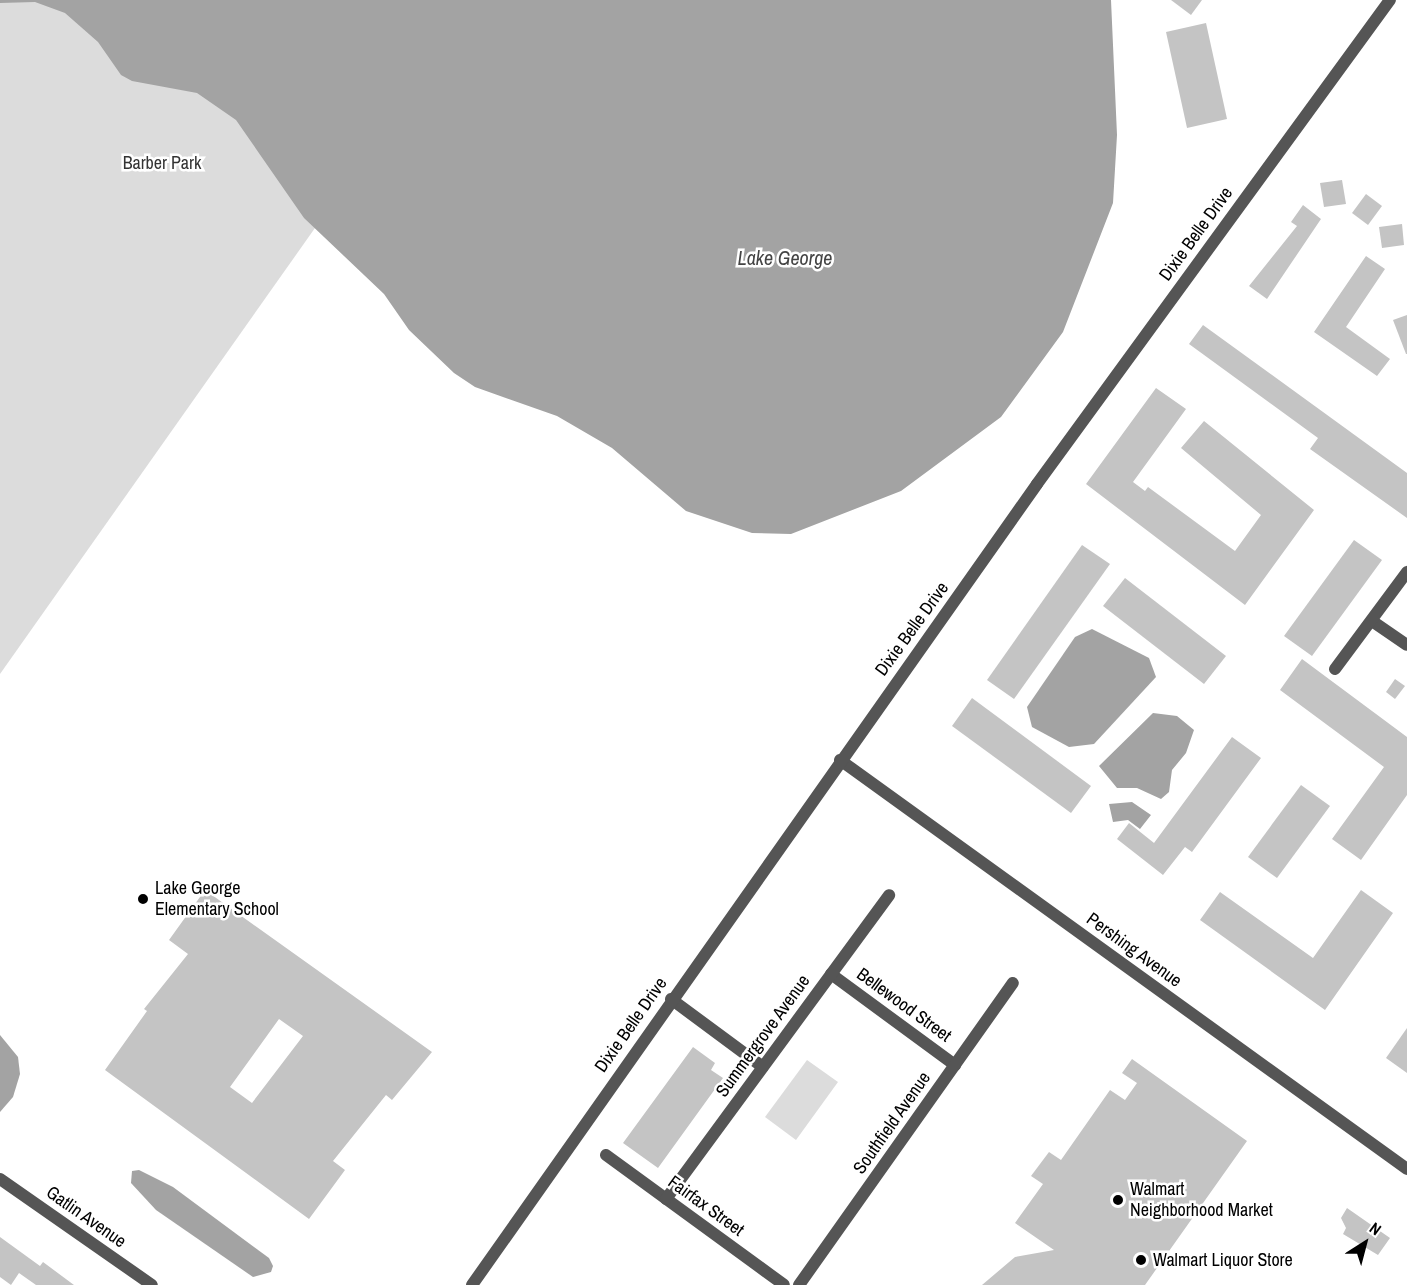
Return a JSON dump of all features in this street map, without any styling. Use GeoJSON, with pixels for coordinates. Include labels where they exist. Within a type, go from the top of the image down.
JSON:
{"type":"FeatureCollection","features":[{"type":"Feature","properties":{"kind":"street","name":"Dixie Belle Drive"},"geometry":{"type":"LineString","coordinates":[[472,1285],[840,760],[1390,0]]}},
{"type":"Feature","properties":{"kind":"street"},"geometry":{"type":"LineString","coordinates":[[1335,669],[1407,572]]}},
{"type":"Feature","properties":{"kind":"street"},"geometry":{"type":"LineString","coordinates":[[1372,621],[1407,645]]}},
{"type":"Feature","properties":{"kind":"street","name":"Pershing Avenue"},"geometry":{"type":"LineString","coordinates":[[840,760],[1407,1169]]}},
{"type":"Feature","properties":{"kind":"street","name":"Summergrove Avenue"},"geometry":{"type":"LineString","coordinates":[[666,1199],[889,895]]}},
{"type":"Feature","properties":{"kind":"street","name":"Bellewood Street"},"geometry":{"type":"LineString","coordinates":[[831,974],[955,1065]]}},
{"type":"Feature","properties":{"kind":"street","name":"Southfield Avenue"},"geometry":{"type":"LineString","coordinates":[[799,1285],[1013,982]]}},
{"type":"Feature","properties":{"kind":"street"},"geometry":{"type":"LineString","coordinates":[[671,999],[763,1067]]}},
{"type":"Feature","properties":{"kind":"street","name":"Fairfax Street"},"geometry":{"type":"LineString","coordinates":[[606,1155],[784,1285]]}},
{"type":"Feature","properties":{"kind":"street","name":"Gatlin Avenue"},"geometry":{"type":"LineString","coordinates":[[2,1183],[152,1285]]}},
{"type":"Feature","properties":{"kind":"green space","name":"Barber Park"},"geometry":{"type":"Polygon","coordinates":[[[0,0],[476,0],[0,674],[0,0]]]}},
{"type":"Feature","properties":{"kind":"green space"},"geometry":{"type":"Polygon","coordinates":[[[807,1060],[838,1082],[796,1140],[765,1117],[807,1060]]]}},
{"type":"Feature","properties":{"kind":"water","name":"Lake George"},"geometry":{"type":"Polygon","coordinates":[[[0,0],[1111,0],[1117,135],[1113,203],[1063,332],[1001,417],[901,491],[791,534],[752,533],[686,511],[612,448],[557,416],[475,387],[454,373],[409,330],[384,294],[304,218],[236,120],[197,93],[132,81],[121,75],[98,42],[65,13],[35,2],[0,3],[0,0]]]}},
{"type":"Feature","properties":{"kind":"water"},"geometry":{"type":"Polygon","coordinates":[[[1092,629],[1149,658],[1156,677],[1094,744],[1069,747],[1032,727],[1027,707],[1075,637],[1092,629]]]}},
{"type":"Feature","properties":{"kind":"water"},"geometry":{"type":"Polygon","coordinates":[[[1153,713],[1177,716],[1194,730],[1186,753],[1172,770],[1169,792],[1161,799],[1137,788],[1117,788],[1099,766],[1153,713]]]}},
{"type":"Feature","properties":{"kind":"water"},"geometry":{"type":"Polygon","coordinates":[[[1132,802],[1151,815],[1140,829],[1128,820],[1113,822],[1109,804],[1132,802]]]}},
{"type":"Feature","properties":{"kind":"water"},"geometry":{"type":"Polygon","coordinates":[[[0,1035],[18,1057],[20,1074],[13,1097],[0,1112],[0,1035]]]}},
{"type":"Feature","properties":{"kind":"water"},"geometry":{"type":"Polygon","coordinates":[[[139,1170],[173,1187],[269,1258],[273,1266],[271,1272],[253,1277],[156,1210],[131,1183],[132,1171],[139,1170]]]}},
{"type":"Feature","properties":{"kind":"building"},"geometry":{"type":"Polygon","coordinates":[[[1171,0],[1202,0],[1191,15],[1171,0]]]}},
{"type":"Feature","properties":{"kind":"building"},"geometry":{"type":"Polygon","coordinates":[[[1206,23],[1227,119],[1187,128],[1166,32],[1206,23]]]}},
{"type":"Feature","properties":{"kind":"building"},"geometry":{"type":"Polygon","coordinates":[[[1342,180],[1346,204],[1324,207],[1320,183],[1342,180]]]}},
{"type":"Feature","properties":{"kind":"building"},"geometry":{"type":"Polygon","coordinates":[[[1366,194],[1382,206],[1368,225],[1352,213],[1366,194]]]}},
{"type":"Feature","properties":{"kind":"building"},"geometry":{"type":"Polygon","coordinates":[[[1303,205],[1321,219],[1267,299],[1249,286],[1297,226],[1291,222],[1303,205]]]}},
{"type":"Feature","properties":{"kind":"building"},"geometry":{"type":"Polygon","coordinates":[[[1402,224],[1404,245],[1382,248],[1379,227],[1402,224]]]}},
{"type":"Feature","properties":{"kind":"building"},"geometry":{"type":"Polygon","coordinates":[[[1366,256],[1385,269],[1346,327],[1390,359],[1377,376],[1314,332],[1366,256]]]}},
{"type":"Feature","properties":{"kind":"building"},"geometry":{"type":"Polygon","coordinates":[[[1407,315],[1407,354],[1406,354],[1393,320],[1407,315]]]}},
{"type":"Feature","properties":{"kind":"building"},"geometry":{"type":"Polygon","coordinates":[[[1203,325],[1407,473],[1407,518],[1310,449],[1318,438],[1189,344],[1203,325]]]}},
{"type":"Feature","properties":{"kind":"building"},"geometry":{"type":"Polygon","coordinates":[[[1156,388],[1186,409],[1133,482],[1145,491],[1148,487],[1235,551],[1261,515],[1181,448],[1204,421],[1314,510],[1245,605],[1086,484],[1156,388]]]}},
{"type":"Feature","properties":{"kind":"building"},"geometry":{"type":"Polygon","coordinates":[[[1354,540],[1382,560],[1312,656],[1284,636],[1354,540]]]}},
{"type":"Feature","properties":{"kind":"building"},"geometry":{"type":"Polygon","coordinates":[[[1082,545],[1110,564],[1014,699],[987,680],[1082,545]]]}},
{"type":"Feature","properties":{"kind":"building"},"geometry":{"type":"Polygon","coordinates":[[[1125,578],[1226,656],[1204,684],[1103,606],[1125,578]]]}},
{"type":"Feature","properties":{"kind":"building"},"geometry":{"type":"Polygon","coordinates":[[[1302,659],[1407,737],[1407,795],[1361,860],[1332,839],[1384,767],[1280,690],[1302,659]]]}},
{"type":"Feature","properties":{"kind":"building"},"geometry":{"type":"Polygon","coordinates":[[[1395,679],[1405,686],[1395,699],[1386,692],[1395,679]]]}},
{"type":"Feature","properties":{"kind":"building"},"geometry":{"type":"Polygon","coordinates":[[[972,698],[1091,786],[1071,813],[952,726],[972,698]]]}},
{"type":"Feature","properties":{"kind":"building"},"geometry":{"type":"Polygon","coordinates":[[[1232,737],[1261,758],[1192,852],[1185,847],[1163,875],[1117,839],[1129,823],[1154,843],[1232,737]]]}},
{"type":"Feature","properties":{"kind":"building"},"geometry":{"type":"Polygon","coordinates":[[[1301,785],[1330,806],[1277,878],[1248,857],[1301,785]]]}},
{"type":"Feature","properties":{"kind":"building"},"geometry":{"type":"Polygon","coordinates":[[[205,890],[432,1052],[392,1100],[386,1095],[333,1161],[345,1170],[309,1219],[105,1070],[147,1011],[144,1009],[188,954],[169,940],[205,890]],[[279,1019],[230,1087],[252,1103],[303,1036],[279,1019]]]}},
{"type":"Feature","properties":{"kind":"building"},"geometry":{"type":"Polygon","coordinates":[[[1361,890],[1393,913],[1325,1010],[1200,920],[1220,892],[1313,958],[1361,890]]]}},
{"type":"Feature","properties":{"kind":"building"},"geometry":{"type":"Polygon","coordinates":[[[1407,1028],[1407,1073],[1386,1058],[1407,1028]]]}},
{"type":"Feature","properties":{"kind":"building"},"geometry":{"type":"Polygon","coordinates":[[[693,1047],[715,1063],[711,1070],[723,1078],[658,1168],[623,1143],[693,1047]]]}},
{"type":"Feature","properties":{"kind":"building"},"geometry":{"type":"Polygon","coordinates":[[[1132,1059],[1247,1141],[1145,1285],[982,1285],[1015,1257],[1054,1250],[1015,1223],[1043,1184],[1031,1176],[1049,1152],[1061,1160],[1110,1090],[1125,1100],[1137,1083],[1122,1073],[1132,1059]]]}},
{"type":"Feature","properties":{"kind":"building"},"geometry":{"type":"Polygon","coordinates":[[[1347,1208],[1390,1238],[1378,1255],[1343,1234],[1346,1228],[1341,1218],[1347,1208]]]}},
{"type":"Feature","properties":{"kind":"building"},"geometry":{"type":"Polygon","coordinates":[[[0,1237],[40,1266],[43,1262],[74,1285],[36,1285],[19,1273],[11,1285],[0,1277],[0,1237]]]}},
{"type":"Feature","properties":{"kind":"place","name":"Lake George Elementary School"},"geometry":{"type":"Point","coordinates":[143,899]}},
{"type":"Feature","properties":{"kind":"place","name":"Walmart Neighborhood Market"},"geometry":{"type":"Point","coordinates":[1118,1200]}},
{"type":"Feature","properties":{"kind":"place","name":"Walmart Liquor Store"},"geometry":{"type":"Point","coordinates":[1141,1260]}}]}
